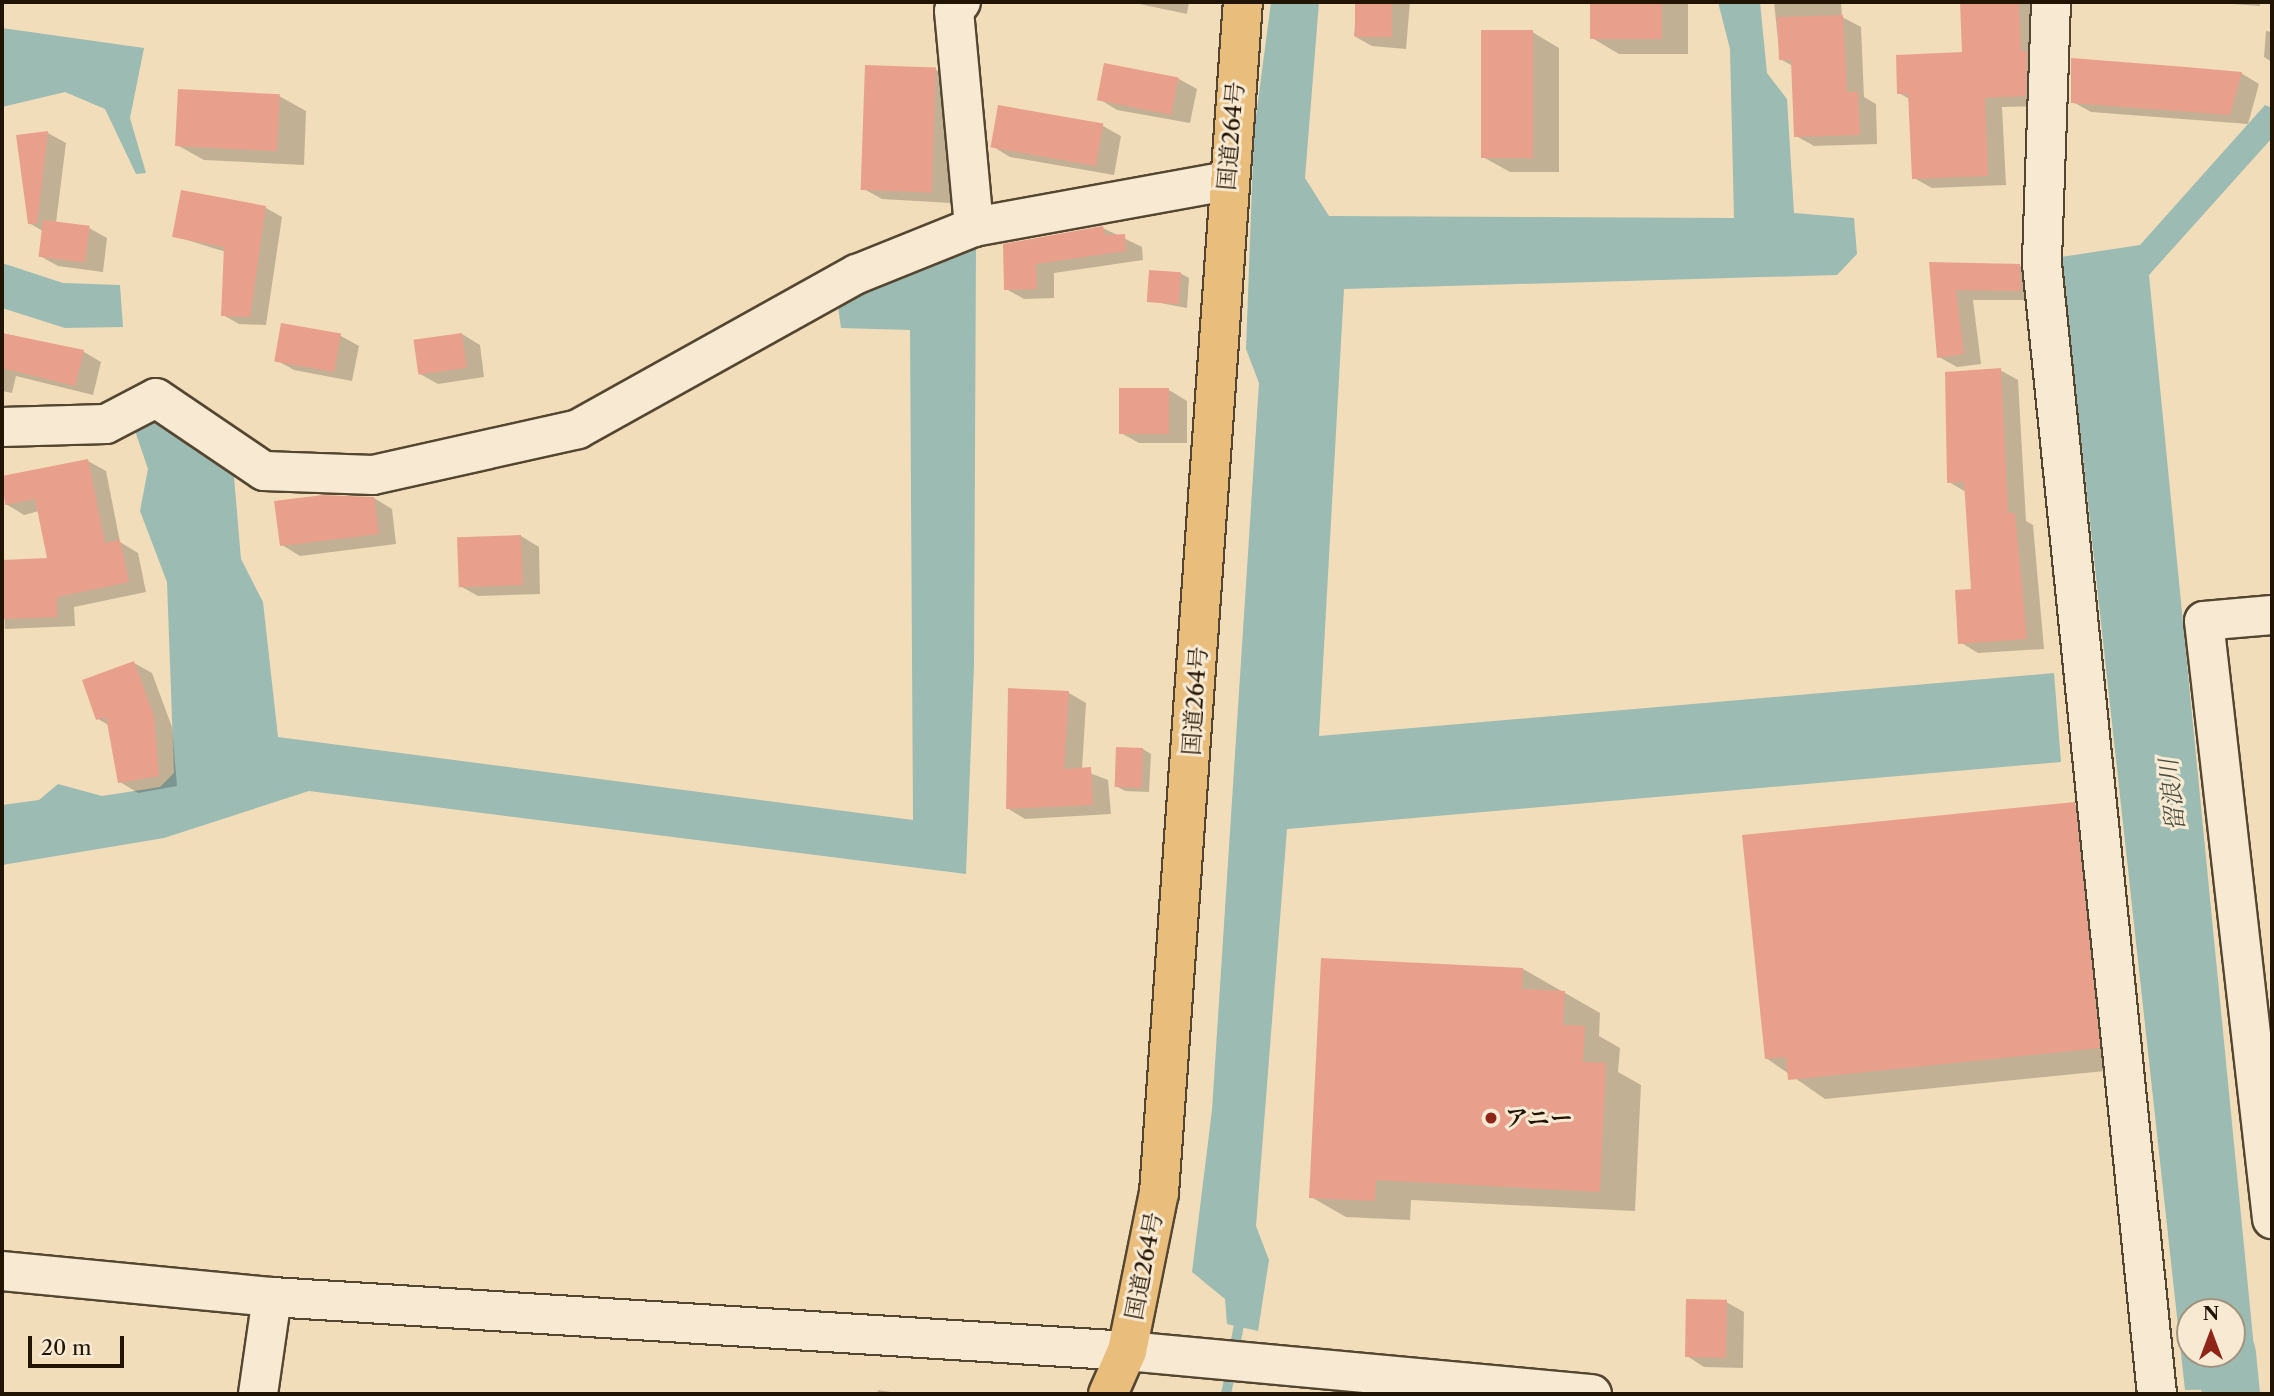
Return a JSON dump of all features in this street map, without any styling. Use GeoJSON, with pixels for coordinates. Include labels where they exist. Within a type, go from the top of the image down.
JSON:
{"type":"FeatureCollection","features":[{"type":"Feature","properties":{"kind":"highway","name":"国道264号"},"geometry":{"type":"LineString","coordinates":[[1108,1394],[1127,1351],[1159,1193],[1175,1012],[1227,181],[1242,2]]}},
{"type":"Feature","properties":{"kind":"street"},"geometry":{"type":"LineString","coordinates":[[961,2],[954,11],[974,227]]}},
{"type":"Feature","properties":{"kind":"street"},"geometry":{"type":"LineString","coordinates":[[2051,2],[2042,264],[2157,1394]]}},
{"type":"Feature","properties":{"kind":"street"},"geometry":{"type":"LineString","coordinates":[[2,427],[106,424],[156,398],[264,471],[373,475],[578,429],[857,274],[974,227],[1227,181]]}},
{"type":"Feature","properties":{"kind":"street"},"geometry":{"type":"LineString","coordinates":[[2272,615],[2204,621],[2272,1219]]}},
{"type":"Feature","properties":{"kind":"street"},"geometry":{"type":"LineString","coordinates":[[2,1271],[272,1297],[1127,1351],[1592,1394]]}},
{"type":"Feature","properties":{"kind":"street"},"geometry":{"type":"LineString","coordinates":[[258,1394],[272,1297]]}},
{"type":"Feature","properties":{"kind":"water"},"geometry":{"type":"Polygon","coordinates":[[[1271,2],[1319,2],[1305,178],[1329,216],[1734,218],[1730,49],[1718,2],[1760,2],[1767,73],[1787,99],[1794,213],[1854,218],[1857,254],[1837,275],[1344,289],[1319,736],[2054,673],[2061,762],[1287,829],[1256,1226],[1269,1260],[1258,1331],[1227,1324],[1225,1299],[1192,1272],[1212,1110],[1259,383],[1246,349],[1254,132],[1271,2]]]}},
{"type":"Feature","properties":{"kind":"water"},"geometry":{"type":"Polygon","coordinates":[[[2,28],[144,48],[130,118],[146,173],[136,174],[105,109],[65,92],[2,107],[2,28]]]}},
{"type":"Feature","properties":{"kind":"water"},"geometry":{"type":"Polygon","coordinates":[[[2265,105],[2272,108],[2272,138],[2149,275],[2258,1389],[2185,1390],[2183,1368],[2246,1368],[2246,1298],[2176,1298],[2176,1308],[2061,257],[2140,245],[2265,105]]]}},
{"type":"Feature","properties":{"kind":"water"},"geometry":{"type":"Polygon","coordinates":[[[976,245],[974,666],[966,874],[309,791],[164,838],[2,865],[2,805],[39,800],[58,784],[102,796],[160,787],[174,773],[167,582],[140,511],[148,469],[133,425],[160,417],[189,430],[234,477],[241,559],[263,602],[278,737],[913,820],[910,330],[841,328],[837,299],[976,245]]]}},
{"type":"Feature","properties":{"kind":"water"},"geometry":{"type":"Polygon","coordinates":[[[2,263],[63,283],[120,285],[123,327],[65,328],[2,308],[2,263]]]}},
{"type":"Feature","properties":{"kind":"building"},"geometry":{"type":"Polygon","coordinates":[[[1355,2],[1392,2],[1392,37],[1355,37],[1355,2]]]}},
{"type":"Feature","properties":{"kind":"building"},"geometry":{"type":"Polygon","coordinates":[[[1590,2],[1662,2],[1662,39],[1590,39],[1590,2]]]}},
{"type":"Feature","properties":{"kind":"building"},"geometry":{"type":"Polygon","coordinates":[[[1960,2],[2019,2],[2021,51],[2027,51],[2026,96],[1985,98],[1988,176],[1912,179],[1908,94],[1897,94],[1896,55],[1962,52],[1960,2]]]}},
{"type":"Feature","properties":{"kind":"building"},"geometry":{"type":"Polygon","coordinates":[[[1843,15],[1847,92],[1858,92],[1860,135],[1794,137],[1791,60],[1779,60],[1777,17],[1843,15]]]}},
{"type":"Feature","properties":{"kind":"building"},"geometry":{"type":"Polygon","coordinates":[[[1481,30],[1533,30],[1533,158],[1481,158],[1481,30]]]}},
{"type":"Feature","properties":{"kind":"building"},"geometry":{"type":"Polygon","coordinates":[[[2071,58],[2242,72],[2230,115],[2071,103],[2071,58]]]}},
{"type":"Feature","properties":{"kind":"building"},"geometry":{"type":"Polygon","coordinates":[[[1104,63],[1179,78],[1171,115],[1097,100],[1104,63]]]}},
{"type":"Feature","properties":{"kind":"building"},"geometry":{"type":"Polygon","coordinates":[[[865,65],[936,67],[932,192],[861,190],[865,65]]]}},
{"type":"Feature","properties":{"kind":"building"},"geometry":{"type":"Polygon","coordinates":[[[178,89],[280,94],[277,151],[175,146],[178,89]]]}},
{"type":"Feature","properties":{"kind":"building"},"geometry":{"type":"Polygon","coordinates":[[[998,105],[1103,124],[1096,166],[991,147],[998,105]]]}},
{"type":"Feature","properties":{"kind":"building"},"geometry":{"type":"Polygon","coordinates":[[[48,131],[37,224],[28,224],[16,135],[48,131]]]}},
{"type":"Feature","properties":{"kind":"building"},"geometry":{"type":"Polygon","coordinates":[[[181,190],[266,206],[250,317],[221,316],[224,247],[172,237],[181,190]]]}},
{"type":"Feature","properties":{"kind":"building"},"geometry":{"type":"Polygon","coordinates":[[[43,220],[90,226],[85,262],[38,257],[43,220]]]}},
{"type":"Feature","properties":{"kind":"building"},"geometry":{"type":"Polygon","coordinates":[[[1103,226],[1105,235],[1125,234],[1126,251],[1036,264],[1037,289],[1004,290],[1003,244],[1103,226]]]}},
{"type":"Feature","properties":{"kind":"building"},"geometry":{"type":"Polygon","coordinates":[[[1929,262],[2020,264],[2021,291],[1956,290],[1964,354],[1937,358],[1929,262]]]}},
{"type":"Feature","properties":{"kind":"building"},"geometry":{"type":"Polygon","coordinates":[[[1149,270],[1181,272],[1179,304],[1147,302],[1149,270]]]}},
{"type":"Feature","properties":{"kind":"building"},"geometry":{"type":"Polygon","coordinates":[[[281,323],[341,334],[334,372],[274,361],[281,323]]]}},
{"type":"Feature","properties":{"kind":"building"},"geometry":{"type":"Polygon","coordinates":[[[2,333],[84,350],[75,386],[2,368],[2,333]]]}},
{"type":"Feature","properties":{"kind":"building"},"geometry":{"type":"Polygon","coordinates":[[[462,333],[467,368],[418,374],[413,340],[462,333]]]}},
{"type":"Feature","properties":{"kind":"building"},"geometry":{"type":"Polygon","coordinates":[[[2001,368],[2008,513],[2015,513],[2027,639],[1958,644],[1955,590],[1971,589],[1964,482],[1947,483],[1945,372],[2001,368]]]}},
{"type":"Feature","properties":{"kind":"building"},"geometry":{"type":"Polygon","coordinates":[[[1119,388],[1169,388],[1169,434],[1119,434],[1119,388]]]}},
{"type":"Feature","properties":{"kind":"building"},"geometry":{"type":"Polygon","coordinates":[[[88,459],[105,543],[120,540],[129,582],[57,597],[57,617],[2,619],[2,560],[47,558],[35,499],[5,505],[2,476],[88,459]]]}},
{"type":"Feature","properties":{"kind":"building"},"geometry":{"type":"Polygon","coordinates":[[[323,495],[374,497],[379,534],[280,546],[274,501],[323,495]]]}},
{"type":"Feature","properties":{"kind":"building"},"geometry":{"type":"Polygon","coordinates":[[[521,535],[523,585],[459,587],[457,537],[521,535]]]}},
{"type":"Feature","properties":{"kind":"building"},"geometry":{"type":"Polygon","coordinates":[[[134,661],[154,716],[159,776],[118,783],[106,717],[96,720],[82,680],[134,661]]]}},
{"type":"Feature","properties":{"kind":"building"},"geometry":{"type":"Polygon","coordinates":[[[1008,688],[1069,691],[1064,769],[1091,767],[1093,805],[1006,809],[1008,688]]]}},
{"type":"Feature","properties":{"kind":"building"},"geometry":{"type":"Polygon","coordinates":[[[1116,747],[1143,748],[1142,788],[1115,787],[1116,747]]]}},
{"type":"Feature","properties":{"kind":"building"},"geometry":{"type":"Polygon","coordinates":[[[2075,802],[2100,1048],[1788,1080],[1786,1057],[1765,1059],[1742,835],[2075,802]]]}},
{"type":"Feature","properties":{"kind":"building"},"geometry":{"type":"Polygon","coordinates":[[[1321,958],[1523,968],[1522,989],[1565,991],[1563,1025],[1585,1026],[1583,1062],[1606,1063],[1600,1192],[1376,1180],[1375,1201],[1309,1198],[1321,958]]]}},
{"type":"Feature","properties":{"kind":"building"},"geometry":{"type":"Polygon","coordinates":[[[1686,1299],[1727,1300],[1726,1358],[1685,1357],[1686,1299]]]}},
{"type":"Feature","properties":{"kind":"waterway"},"geometry":{"type":"LineString","coordinates":[[1233,1355],[1241,1315]]}},
{"type":"Feature","properties":{"kind":"waterway","name":"留浪川"},"geometry":{"type":"LineString","coordinates":[[2228,1368],[2231,1394]]}},
{"type":"Feature","properties":{"kind":"waterway"},"geometry":{"type":"LineString","coordinates":[[1226,1394],[1231,1370]]}},
{"type":"Feature","properties":{"kind":"place","name":"アニー"},"geometry":{"type":"Point","coordinates":[1491,1118]}}]}
